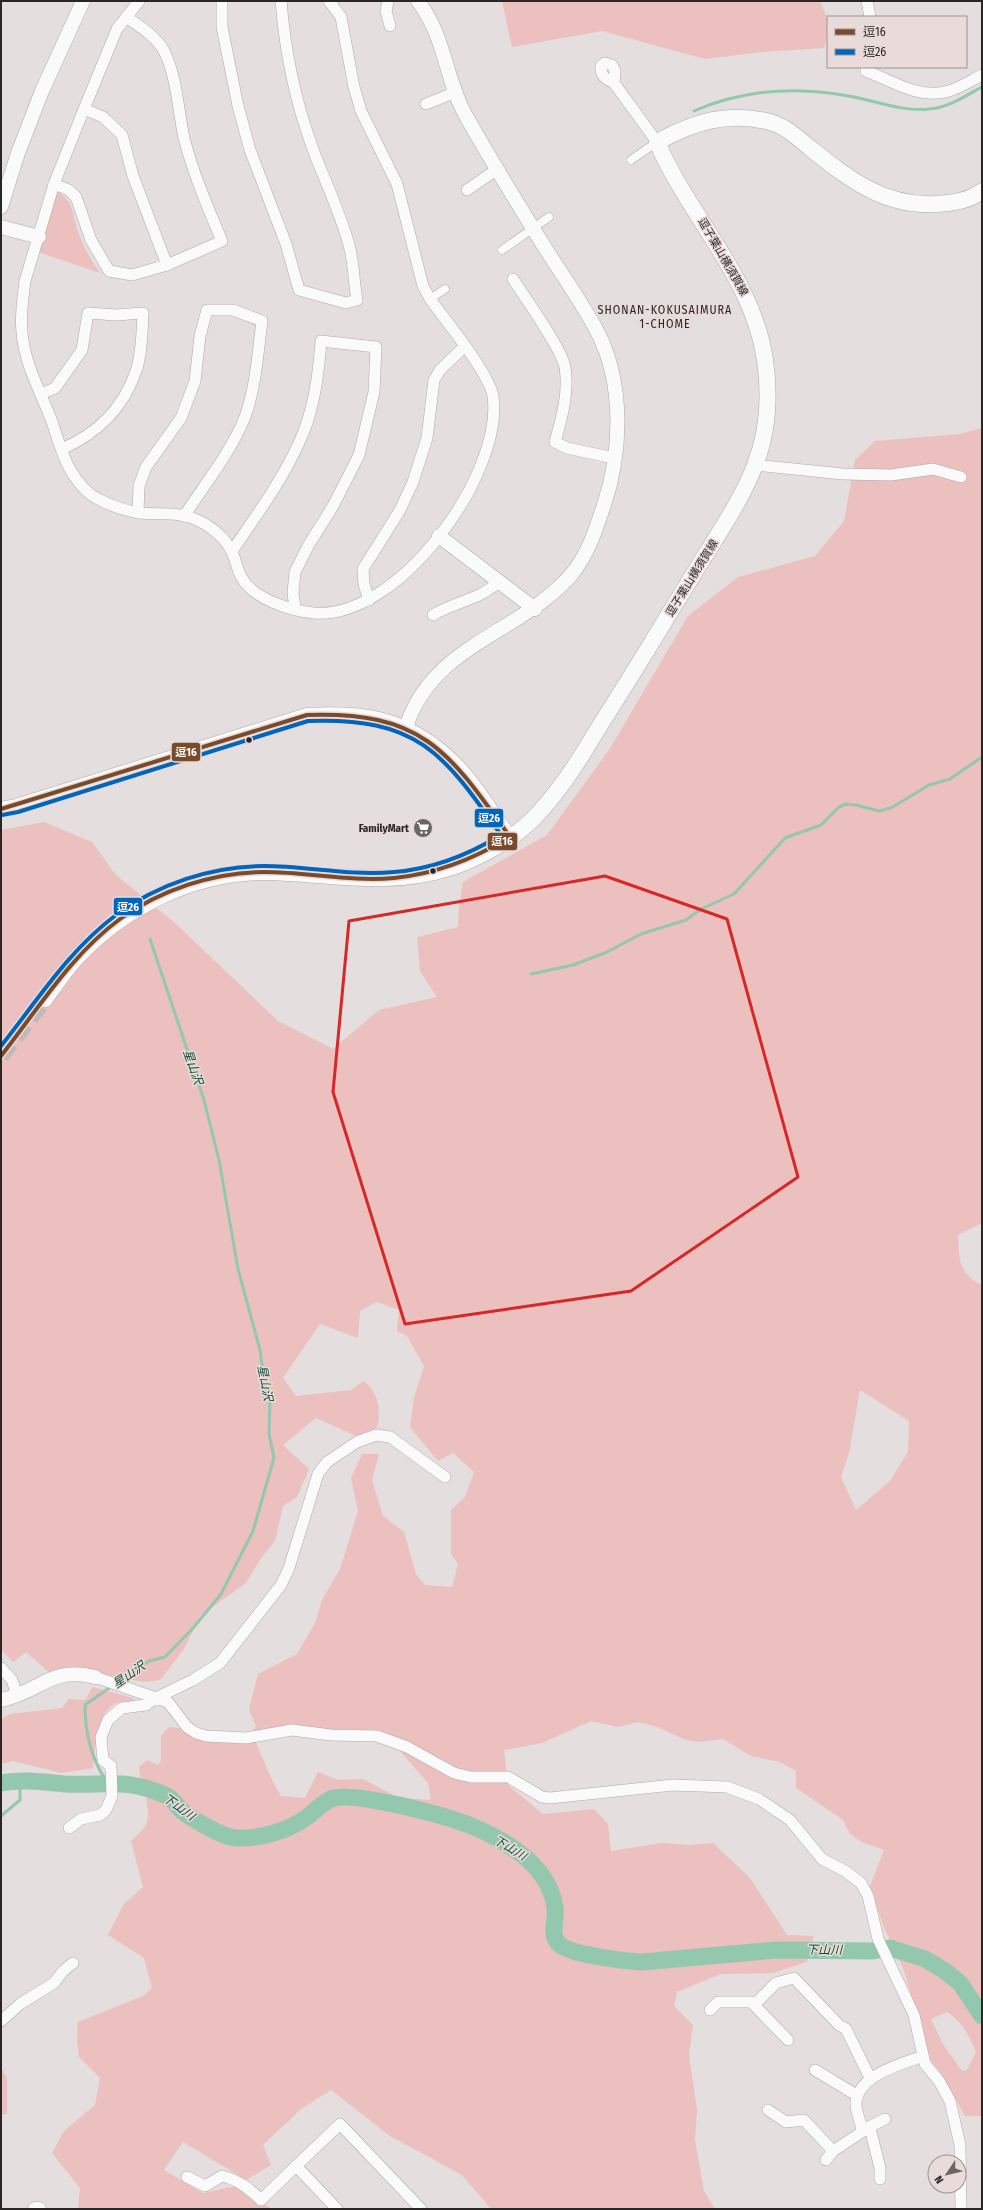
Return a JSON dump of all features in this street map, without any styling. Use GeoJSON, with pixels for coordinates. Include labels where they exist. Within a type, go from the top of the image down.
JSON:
{"type":"FeatureCollection","features":[{"type":"Feature","properties":{"kind":"main road"},"geometry":{"type":"LineString","coordinates":[[657,142],[684,127],[730,117],[747,118],[771,122],[786,130],[858,183],[877,194],[901,202],[924,205],[958,202],[982,191]]}},
{"type":"Feature","properties":{"kind":"main road","name":"逗子葉山横須賀線"},"geometry":{"type":"LineString","coordinates":[[45,999],[75,958],[103,932],[142,905],[176,889],[230,874],[264,872],[376,879],[412,876],[448,868],[482,854],[510,837],[532,821],[573,770],[724,526],[755,464],[764,435],[768,397],[760,330],[744,292],[668,168],[657,142]]}},
{"type":"Feature","properties":{"kind":"street"},"geometry":{"type":"LineString","coordinates":[[1,207],[18,153],[42,91],[83,1]]}},
{"type":"Feature","properties":{"kind":"street"},"geometry":{"type":"LineString","coordinates":[[139,1],[117,29],[54,184],[25,281],[22,332],[26,356],[69,468],[88,493],[110,505],[138,513],[184,516],[199,521],[211,528],[220,536],[232,552],[242,580],[262,598],[278,605],[314,613],[334,612],[370,600],[388,589],[404,575],[439,536],[466,495],[486,454],[494,424],[493,396],[490,385],[484,373],[430,299],[423,286],[397,184],[362,111],[354,87],[341,17],[329,1]]}},
{"type":"Feature","properties":{"kind":"street"},"geometry":{"type":"LineString","coordinates":[[222,1],[222,27],[238,106],[250,150],[286,244],[299,290],[346,303],[357,300],[350,249],[333,200],[313,152],[296,94],[284,32],[281,1]]}},
{"type":"Feature","properties":{"kind":"street"},"geometry":{"type":"LineString","coordinates":[[388,1],[386,11],[390,26]]}},
{"type":"Feature","properties":{"kind":"street"},"geometry":{"type":"LineString","coordinates":[[406,727],[416,703],[430,681],[455,658],[535,609],[573,573],[587,551],[608,493],[618,428],[612,376],[606,354],[585,312],[496,170],[463,111],[433,22],[418,1]]}},
{"type":"Feature","properties":{"kind":"street"},"geometry":{"type":"LineString","coordinates":[[867,1],[870,16]]}},
{"type":"Feature","properties":{"kind":"street"},"geometry":{"type":"LineString","coordinates":[[54,184],[69,190],[76,197],[91,240],[109,272],[132,275],[167,265],[222,241],[201,190],[185,139],[170,67],[163,50],[148,32],[126,17]]}},
{"type":"Feature","properties":{"kind":"street"},"geometry":{"type":"LineString","coordinates":[[867,68],[866,71],[908,90],[936,94],[950,91],[982,75]]}},
{"type":"Feature","properties":{"kind":"street"},"geometry":{"type":"LineString","coordinates":[[614,83],[657,142],[632,160]]}},
{"type":"Feature","properties":{"kind":"street"},"geometry":{"type":"LineString","coordinates":[[426,104],[456,92]]}},
{"type":"Feature","properties":{"kind":"street"},"geometry":{"type":"LineString","coordinates":[[84,109],[103,117],[122,135],[133,176],[167,265]]}},
{"type":"Feature","properties":{"kind":"street"},"geometry":{"type":"LineString","coordinates":[[467,190],[496,170]]}},
{"type":"Feature","properties":{"kind":"street"},"geometry":{"type":"LineString","coordinates":[[502,250],[549,217]]}},
{"type":"Feature","properties":{"kind":"street"},"geometry":{"type":"LineString","coordinates":[[1,227],[39,237]]}},
{"type":"Feature","properties":{"kind":"street"},"geometry":{"type":"LineString","coordinates":[[513,279],[554,342],[564,366],[565,408],[555,442],[567,448],[614,458]]}},
{"type":"Feature","properties":{"kind":"street"},"geometry":{"type":"LineString","coordinates":[[430,299],[445,289]]}},
{"type":"Feature","properties":{"kind":"street"},"geometry":{"type":"LineString","coordinates":[[138,513],[138,486],[146,467],[181,418],[195,381],[200,336],[207,310],[233,310],[262,320],[256,373],[245,417],[221,461],[184,516]]}},
{"type":"Feature","properties":{"kind":"street"},"geometry":{"type":"LineString","coordinates":[[41,394],[55,388],[82,350],[88,313],[116,315],[143,313],[136,371],[120,404],[101,426],[82,440],[62,449]]}},
{"type":"Feature","properties":{"kind":"street"},"geometry":{"type":"LineString","coordinates":[[232,552],[284,472],[305,430],[319,370],[321,341],[376,347],[374,392],[358,455],[333,506],[308,546],[295,572],[293,593],[295,608]]}},
{"type":"Feature","properties":{"kind":"street"},"geometry":{"type":"LineString","coordinates":[[370,600],[364,584],[363,569],[400,510],[413,482],[427,438],[434,380],[440,370],[464,347]]}},
{"type":"Feature","properties":{"kind":"street"},"geometry":{"type":"LineString","coordinates":[[755,464],[844,474],[891,475],[933,469],[960,477]]}},
{"type":"Feature","properties":{"kind":"street"},"geometry":{"type":"LineString","coordinates":[[439,536],[535,609]]}},
{"type":"Feature","properties":{"kind":"street"},"geometry":{"type":"LineString","coordinates":[[434,615],[445,608],[490,590],[499,582]]}},
{"type":"Feature","properties":{"kind":"street"},"geometry":{"type":"LineString","coordinates":[[1,809],[16,806],[307,715],[343,713],[387,720],[406,727],[446,755],[466,776],[510,837]]}},
{"type":"Feature","properties":{"kind":"street"},"geometry":{"type":"LineString","coordinates":[[69,1828],[81,1819],[100,1815],[106,1810],[111,1800],[111,1766],[102,1760],[101,1745],[101,1737],[108,1720],[122,1708],[146,1705],[152,1696],[193,1680],[220,1663],[280,1585],[289,1568],[318,1474],[327,1462],[357,1442],[376,1436],[383,1436],[390,1437],[446,1476]]}},
{"type":"Feature","properties":{"kind":"street"},"geometry":{"type":"LineString","coordinates":[[1,1668],[12,1680],[17,1695]]}},
{"type":"Feature","properties":{"kind":"street"},"geometry":{"type":"LineString","coordinates":[[1,1700],[17,1695],[59,1675],[72,1673],[95,1677],[168,1702],[188,1727],[196,1733],[206,1736],[246,1738],[292,1730],[331,1735],[377,1736],[407,1747],[454,1773],[471,1777],[508,1777],[542,1797],[550,1798],[674,1785],[727,1787],[745,1792],[759,1799],[790,1820],[822,1859],[845,1871],[862,1883],[868,1896],[878,1938],[914,2015],[925,2064],[939,2081],[950,2101],[960,2144],[961,2209]]}},
{"type":"Feature","properties":{"kind":"street"},"geometry":{"type":"LineString","coordinates":[[1,2021],[20,2004],[54,1983],[63,1971],[73,1963]]}},
{"type":"Feature","properties":{"kind":"street"},"geometry":{"type":"LineString","coordinates":[[754,2005],[776,1983],[794,1978],[839,2025],[846,2029],[870,2078]]}},
{"type":"Feature","properties":{"kind":"street"},"geometry":{"type":"LineString","coordinates":[[710,2010],[718,2002],[751,2002],[788,2040]]}},
{"type":"Feature","properties":{"kind":"street"},"geometry":{"type":"LineString","coordinates":[[880,2179],[880,2168],[871,2132],[864,2128],[857,2110],[858,2096],[870,2078],[923,2056]]}},
{"type":"Feature","properties":{"kind":"street"},"geometry":{"type":"LineString","coordinates":[[815,2070],[858,2096]]}},
{"type":"Feature","properties":{"kind":"street"},"geometry":{"type":"LineString","coordinates":[[768,2110],[786,2122],[804,2120],[833,2151]]}},
{"type":"Feature","properties":{"kind":"street"},"geometry":{"type":"LineString","coordinates":[[826,2160],[833,2151],[859,2136],[864,2128],[885,2119]]}},
{"type":"Feature","properties":{"kind":"street"},"geometry":{"type":"LineString","coordinates":[[187,2176],[205,2186],[222,2176],[235,2180],[251,2189],[261,2200],[340,2124],[421,2209]]}},
{"type":"Feature","properties":{"kind":"street"},"geometry":{"type":"LineString","coordinates":[[296,2166],[336,2209]]}},
{"type":"Feature","properties":{"kind":"highlighted area"},"geometry":{"type":"Polygon","coordinates":[[[605,876],[727,919],[798,1177],[631,1291],[405,1324],[333,1092],[349,921],[605,876]]]}},
{"type":"Feature","properties":{"kind":"shaded area"},"geometry":{"type":"Polygon","coordinates":[[[502,1],[820,1],[827,19],[827,34],[824,48],[762,52],[705,59],[602,31],[512,47],[502,1]]]}},
{"type":"Feature","properties":{"kind":"shaded area"},"geometry":{"type":"Polygon","coordinates":[[[54,190],[66,198],[69,203],[83,244],[100,273],[38,252],[54,190]]]}},
{"type":"Feature","properties":{"kind":"shaded area"},"geometry":{"type":"Polygon","coordinates":[[[982,428],[982,1223],[958,1235],[961,1264],[968,1276],[982,1285],[982,2116],[965,2116],[941,2073],[931,2061],[903,1968],[884,1928],[870,1886],[884,1850],[862,1842],[850,1834],[843,1820],[796,1788],[796,1771],[780,1762],[751,1756],[723,1739],[700,1742],[686,1740],[657,1727],[638,1722],[618,1727],[591,1721],[542,1743],[504,1750],[508,1785],[543,1814],[594,1809],[608,1824],[611,1851],[662,1843],[690,1845],[713,1843],[750,1878],[787,1935],[814,1936],[807,1962],[773,1973],[721,1974],[677,1992],[674,2006],[693,2025],[689,2055],[697,2110],[695,2140],[704,2191],[715,2209],[491,2209],[462,2175],[390,2136],[331,2090],[301,2109],[263,2145],[271,2165],[246,2180],[183,2142],[164,2170],[203,2193],[235,2186],[272,2209],[80,2209],[78,2207],[80,2188],[52,2153],[64,2131],[95,2105],[100,2078],[79,2057],[77,2037],[78,2022],[143,1996],[152,1988],[144,1958],[108,1935],[124,1904],[143,1887],[131,1841],[144,1828],[148,1818],[147,1804],[139,1767],[147,1760],[158,1765],[161,1761],[161,1736],[169,1727],[179,1728],[218,1742],[244,1743],[256,1726],[249,1710],[258,1674],[297,1654],[315,1623],[322,1600],[340,1569],[358,1511],[351,1478],[362,1454],[379,1454],[372,1480],[383,1516],[404,1532],[416,1574],[425,1585],[452,1587],[458,1564],[451,1554],[451,1510],[465,1497],[474,1472],[453,1453],[438,1461],[410,1427],[414,1398],[424,1366],[407,1336],[397,1331],[399,1310],[377,1302],[360,1311],[358,1338],[320,1324],[283,1378],[296,1396],[351,1390],[364,1381],[373,1391],[378,1402],[379,1414],[377,1428],[356,1436],[316,1418],[283,1445],[309,1469],[297,1497],[283,1506],[275,1541],[261,1558],[246,1583],[200,1616],[184,1649],[160,1680],[144,1682],[81,1670],[51,1674],[26,1652],[13,1662],[1,1650],[1,830],[44,822],[92,842],[115,874],[176,924],[278,1021],[333,1049],[379,1010],[437,997],[420,971],[417,937],[458,927],[463,882],[547,835],[609,750],[688,616],[738,577],[815,556],[844,521],[855,460],[875,441],[960,434],[982,428]],[[860,1390],[849,1453],[841,1477],[856,1510],[890,1481],[908,1452],[909,1421],[860,1390]],[[300,1727],[262,1731],[256,1743],[272,1780],[281,1796],[305,1798],[318,1772],[338,1780],[363,1779],[399,1798],[431,1800],[428,1783],[385,1734],[300,1727]],[[947,2012],[931,2019],[943,2044],[962,2071],[967,2070],[976,2052],[965,2030],[953,2016],[947,2012]]]}},
{"type":"Feature","properties":{"kind":"shaded area"},"geometry":{"type":"Polygon","coordinates":[[[93,1687],[133,1698],[133,1702],[117,1703],[104,1714],[98,1731],[93,1768],[61,1773],[13,1761],[1,1764],[1,1719],[10,1714],[62,1708],[69,1699],[85,1700],[93,1687]]]}},
{"type":"Feature","properties":{"kind":"shaded area"},"geometry":{"type":"Polygon","coordinates":[[[1,2067],[7,2078],[7,2114],[1,2115],[1,2067]]]}},
{"type":"Feature","properties":{"kind":"waterway"},"geometry":{"type":"LineString","coordinates":[[694,111],[714,103],[733,98],[773,91],[813,91],[854,97],[901,108],[920,110],[950,104],[982,87]]}},
{"type":"Feature","properties":{"kind":"waterway"},"geometry":{"type":"LineString","coordinates":[[531,974],[573,965],[607,952],[641,934],[686,920],[701,909],[734,894],[785,838],[821,825],[839,807],[846,804],[879,811],[891,808],[929,785],[950,779],[982,757]]}},
{"type":"Feature","properties":{"kind":"waterway","name":"星山沢"},"geometry":{"type":"LineString","coordinates":[[118,1681],[149,1661],[165,1657],[194,1627],[221,1594],[253,1531],[274,1458],[269,1434],[270,1398],[264,1381],[260,1350],[238,1269],[219,1160],[204,1100],[150,939]]}},
{"type":"Feature","properties":{"kind":"waterway","name":"星山沢"},"geometry":{"type":"LineString","coordinates":[[107,1782],[101,1773],[90,1745],[86,1726],[85,1705],[112,1686]]}},
{"type":"Feature","properties":{"kind":"waterway"},"geometry":{"type":"LineString","coordinates":[[1,1816],[20,1800],[20,1781]]}},
{"type":"Feature","properties":{"kind":"waterway","name":"下山川"},"geometry":{"type":"LineString","coordinates":[[1,1783],[25,1781],[65,1784],[127,1784],[139,1786],[167,1796],[172,1799],[183,1812],[194,1819],[217,1832],[237,1838],[255,1837],[283,1830],[307,1817],[331,1799],[343,1797],[380,1801],[424,1811],[474,1827],[501,1840],[526,1858],[545,1880],[552,1893],[555,1908],[554,1936],[559,1944],[565,1948],[598,1957],[642,1962],[777,1950],[873,1951],[890,1948],[925,1959],[945,1971],[960,1983],[982,2016]]}},
{"type":"Feature","properties":{"kind":"tunnel"},"geometry":{"type":"LineString","coordinates":[[1,1056],[45,999]]}},
{"type":"Feature","properties":{"kind":"transit line","name":"逗16"},"geometry":{"type":"LineString","coordinates":[[1,809],[307,715],[346,716],[379,720],[405,729],[428,742],[449,759],[468,781],[510,837],[469,859],[440,869],[410,876],[362,879],[280,872],[245,873],[207,879],[170,891],[152,899],[120,919],[102,933],[56,983],[1,1056]]}},
{"type":"Feature","properties":{"kind":"transit line","name":"逗26"},"geometry":{"type":"LineString","coordinates":[[1,1046],[54,977],[83,944],[116,915],[132,904],[168,886],[205,873],[244,867],[280,866],[361,873],[394,872],[423,868],[463,855],[501,835],[462,782],[443,761],[424,745],[402,733],[376,725],[345,721],[308,721],[18,812],[2,815]]}},
{"type":"Feature","properties":{"kind":"place","name":"FamilyMart"},"geometry":{"type":"Point","coordinates":[423,828]}},
{"type":"Feature","properties":{"kind":"district","name":"SHONAN-KOKUSAIMURA 1-CHOME"},"geometry":{"type":"Point","coordinates":[665,317]}}]}
